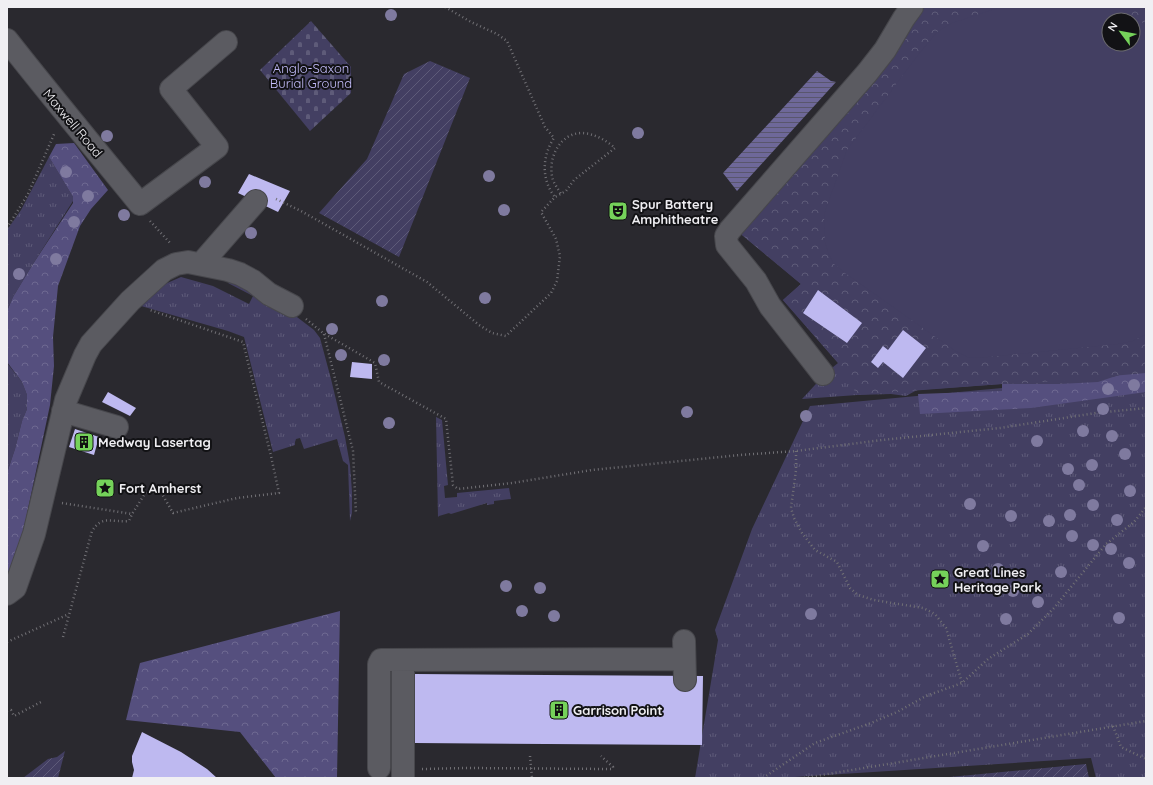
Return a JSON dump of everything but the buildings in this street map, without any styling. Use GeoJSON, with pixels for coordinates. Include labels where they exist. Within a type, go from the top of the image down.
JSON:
{"type":"FeatureCollection","features":[{"type":"Feature","properties":{"kind":"street"},"geometry":{"type":"LineString","coordinates":[[822,374],[770,306],[756,281],[727,245],[726,236],[760,194],[867,73],[885,50],[912,7]]}},
{"type":"Feature","properties":{"kind":"street","name":"Maxwell Road"},"geometry":{"type":"LineString","coordinates":[[7,40],[140,204],[217,147],[171,89],[226,42]]}},
{"type":"Feature","properties":{"kind":"street"},"geometry":{"type":"LineString","coordinates":[[201,264],[256,201]]}},
{"type":"Feature","properties":{"kind":"street"},"geometry":{"type":"LineString","coordinates":[[7,594],[15,588],[34,534],[66,400],[89,346],[130,301],[156,276],[171,266],[184,262],[201,264],[240,274],[253,281],[274,297],[292,306]]}},
{"type":"Feature","properties":{"kind":"street"},"geometry":{"type":"LineString","coordinates":[[63,411],[117,427]]}},
{"type":"Feature","properties":{"kind":"street"},"geometry":{"type":"LineString","coordinates":[[379,768],[379,662],[382,660],[685,660]]}},
{"type":"Feature","properties":{"kind":"street"},"geometry":{"type":"LineString","coordinates":[[403,660],[403,769]]}},
{"type":"Feature","properties":{"kind":"path"},"geometry":{"type":"LineString","coordinates":[[445,7],[471,22],[494,32],[507,41],[545,127],[554,138],[548,148],[544,169],[547,185],[555,197]]}},
{"type":"Feature","properties":{"kind":"path"},"geometry":{"type":"LineString","coordinates":[[7,228],[28,194],[64,111]]}},
{"type":"Feature","properties":{"kind":"path"},"geometry":{"type":"LineString","coordinates":[[301,211],[427,282],[479,325],[492,333],[506,336],[551,293],[557,281],[560,256],[556,239],[541,212],[555,197],[561,194],[576,178],[615,148],[607,142],[587,134],[575,134],[564,139],[556,148],[552,165],[554,182],[561,194]]}},
{"type":"Feature","properties":{"kind":"path"},"geometry":{"type":"LineString","coordinates":[[151,223],[168,241]]}},
{"type":"Feature","properties":{"kind":"path"},"geometry":{"type":"LineString","coordinates":[[63,637],[92,531],[96,525],[104,520],[122,522],[129,521],[146,492],[161,492],[173,513],[237,498],[279,493],[243,342],[130,301]]}},
{"type":"Feature","properties":{"kind":"path"},"geometry":{"type":"LineString","coordinates":[[292,306],[323,333],[375,363],[379,382],[446,420],[453,485],[458,489],[512,483],[592,470],[740,455],[796,451],[882,440],[1000,428],[1096,413],[1146,408]]}},
{"type":"Feature","properties":{"kind":"path"},"geometry":{"type":"LineString","coordinates":[[323,333],[353,452],[356,514]]}},
{"type":"Feature","properties":{"kind":"path"},"geometry":{"type":"LineString","coordinates":[[796,451],[795,478],[791,505],[792,514],[811,546],[819,553],[837,562],[850,588],[861,597],[923,608],[935,614],[946,628],[962,683]]}},
{"type":"Feature","properties":{"kind":"path"},"geometry":{"type":"LineString","coordinates":[[42,500],[132,514]]}},
{"type":"Feature","properties":{"kind":"path"},"geometry":{"type":"LineString","coordinates":[[763,778],[815,743],[897,712],[926,696],[962,683],[988,659],[1028,634],[1054,608],[1106,544],[1134,522],[1146,507]]}},
{"type":"Feature","properties":{"kind":"path"},"geometry":{"type":"LineString","coordinates":[[7,642],[69,614]]}},
{"type":"Feature","properties":{"kind":"path"},"geometry":{"type":"LineString","coordinates":[[7,711],[11,710],[14,716],[40,702]]}},
{"type":"Feature","properties":{"kind":"path"},"geometry":{"type":"LineString","coordinates":[[804,778],[1146,720]]}},
{"type":"Feature","properties":{"kind":"path"},"geometry":{"type":"LineString","coordinates":[[1113,726],[1121,747],[1146,759]]}},
{"type":"Feature","properties":{"kind":"path"},"geometry":{"type":"LineString","coordinates":[[530,756],[532,778]]}},
{"type":"Feature","properties":{"kind":"path"},"geometry":{"type":"LineString","coordinates":[[403,769],[406,760],[417,769],[612,769],[613,767],[601,756]]}},
{"type":"Feature","properties":{"kind":"green space"},"geometry":{"type":"Polygon","coordinates":[[[921,7],[1146,7],[1146,373],[1031,383],[857,395],[839,364],[783,300],[801,284],[742,235],[741,231],[921,7]]]}},
{"type":"Feature","properties":{"kind":"green space"},"geometry":{"type":"Polygon","coordinates":[[[1001,7],[1119,7],[1126,12],[1101,12],[1101,52],[1141,52],[1141,22],[1146,25],[1146,334],[1133,341],[1118,344],[978,358],[967,357],[954,350],[833,263],[825,242],[824,214],[847,150],[937,32],[952,23],[1001,7]]]}},
{"type":"Feature","properties":{"kind":"green space"},"geometry":{"type":"Polygon","coordinates":[[[1146,7],[1146,366],[1113,377],[1146,374],[1146,778],[1096,778],[1091,758],[779,778],[695,778],[718,640],[715,630],[752,529],[810,406],[1045,384],[1002,384],[917,390],[906,396],[891,394],[802,399],[827,372],[838,363],[783,300],[801,284],[742,235],[849,100],[1101,21],[1101,52],[1141,52],[1141,12],[1130,12],[1146,7]]]}},
{"type":"Feature","properties":{"kind":"green space","name":"Anglo-Saxon Burial Ground"},"geometry":{"type":"Polygon","coordinates":[[[311,21],[351,67],[351,93],[310,131],[260,70],[311,21]]]}},
{"type":"Feature","properties":{"kind":"green space"},"geometry":{"type":"Polygon","coordinates":[[[430,61],[470,78],[399,257],[319,213],[367,159],[404,74],[430,61]]]}},
{"type":"Feature","properties":{"kind":"green space"},"geometry":{"type":"Polygon","coordinates":[[[74,143],[108,190],[91,209],[80,226],[58,286],[53,337],[54,366],[50,405],[17,561],[7,582],[7,473],[27,409],[27,395],[22,382],[7,362],[7,311],[13,297],[33,264],[73,203],[73,197],[49,157],[56,144],[74,143]]]}},
{"type":"Feature","properties":{"kind":"green space"},"geometry":{"type":"Polygon","coordinates":[[[49,157],[73,197],[73,201],[13,297],[7,311],[7,230],[21,210],[49,157]]]}},
{"type":"Feature","properties":{"kind":"green space"},"geometry":{"type":"Polygon","coordinates":[[[181,277],[213,286],[249,304],[253,296],[228,283],[237,282],[293,314],[314,330],[320,338],[345,437],[350,465],[352,513],[350,521],[348,465],[343,461],[337,439],[304,449],[300,438],[296,439],[295,445],[273,452],[244,337],[141,306],[165,284],[181,277]]]}},
{"type":"Feature","properties":{"kind":"green space"},"geometry":{"type":"Polygon","coordinates":[[[7,363],[22,382],[27,395],[27,409],[7,473],[7,363]]]}},
{"type":"Feature","properties":{"kind":"green space"},"geometry":{"type":"Polygon","coordinates":[[[1146,366],[1146,392],[1031,408],[920,414],[918,394],[1002,391],[1002,384],[1098,382],[1146,366]]]}},
{"type":"Feature","properties":{"kind":"green space"},"geometry":{"type":"Polygon","coordinates":[[[436,417],[442,420],[448,485],[444,486],[445,498],[457,497],[457,493],[509,488],[511,499],[494,501],[494,504],[487,505],[487,503],[438,517],[436,417]]]}},
{"type":"Feature","properties":{"kind":"green space"},"geometry":{"type":"Polygon","coordinates":[[[340,611],[337,778],[276,778],[240,732],[126,720],[140,663],[340,611]]]}},
{"type":"Feature","properties":{"kind":"green space"},"geometry":{"type":"Polygon","coordinates":[[[65,751],[58,778],[23,778],[48,759],[57,757],[65,751]]]}},
{"type":"Feature","properties":{"kind":"green space"},"geometry":{"type":"Polygon","coordinates":[[[1086,764],[1089,778],[939,778],[1086,764]]]}},
{"type":"Feature","properties":{"kind":"shaded area"},"geometry":{"type":"Polygon","coordinates":[[[817,71],[831,81],[836,82],[737,191],[723,173],[817,71]]]}},
{"type":"Feature","properties":{"kind":"place","name":"Spur Battery Amphitheatre"},"geometry":{"type":"Point","coordinates":[618,211]}},
{"type":"Feature","properties":{"kind":"place","name":"Medway Lasertag"},"geometry":{"type":"Point","coordinates":[84,442]}},
{"type":"Feature","properties":{"kind":"place","name":"Fort Amherst"},"geometry":{"type":"Point","coordinates":[105,488]}},
{"type":"Feature","properties":{"kind":"place","name":"Great Lines Heritage Park"},"geometry":{"type":"Point","coordinates":[940,579]}},
{"type":"Feature","properties":{"kind":"place","name":"Garrison Point"},"geometry":{"type":"Point","coordinates":[559,710]}}]}
